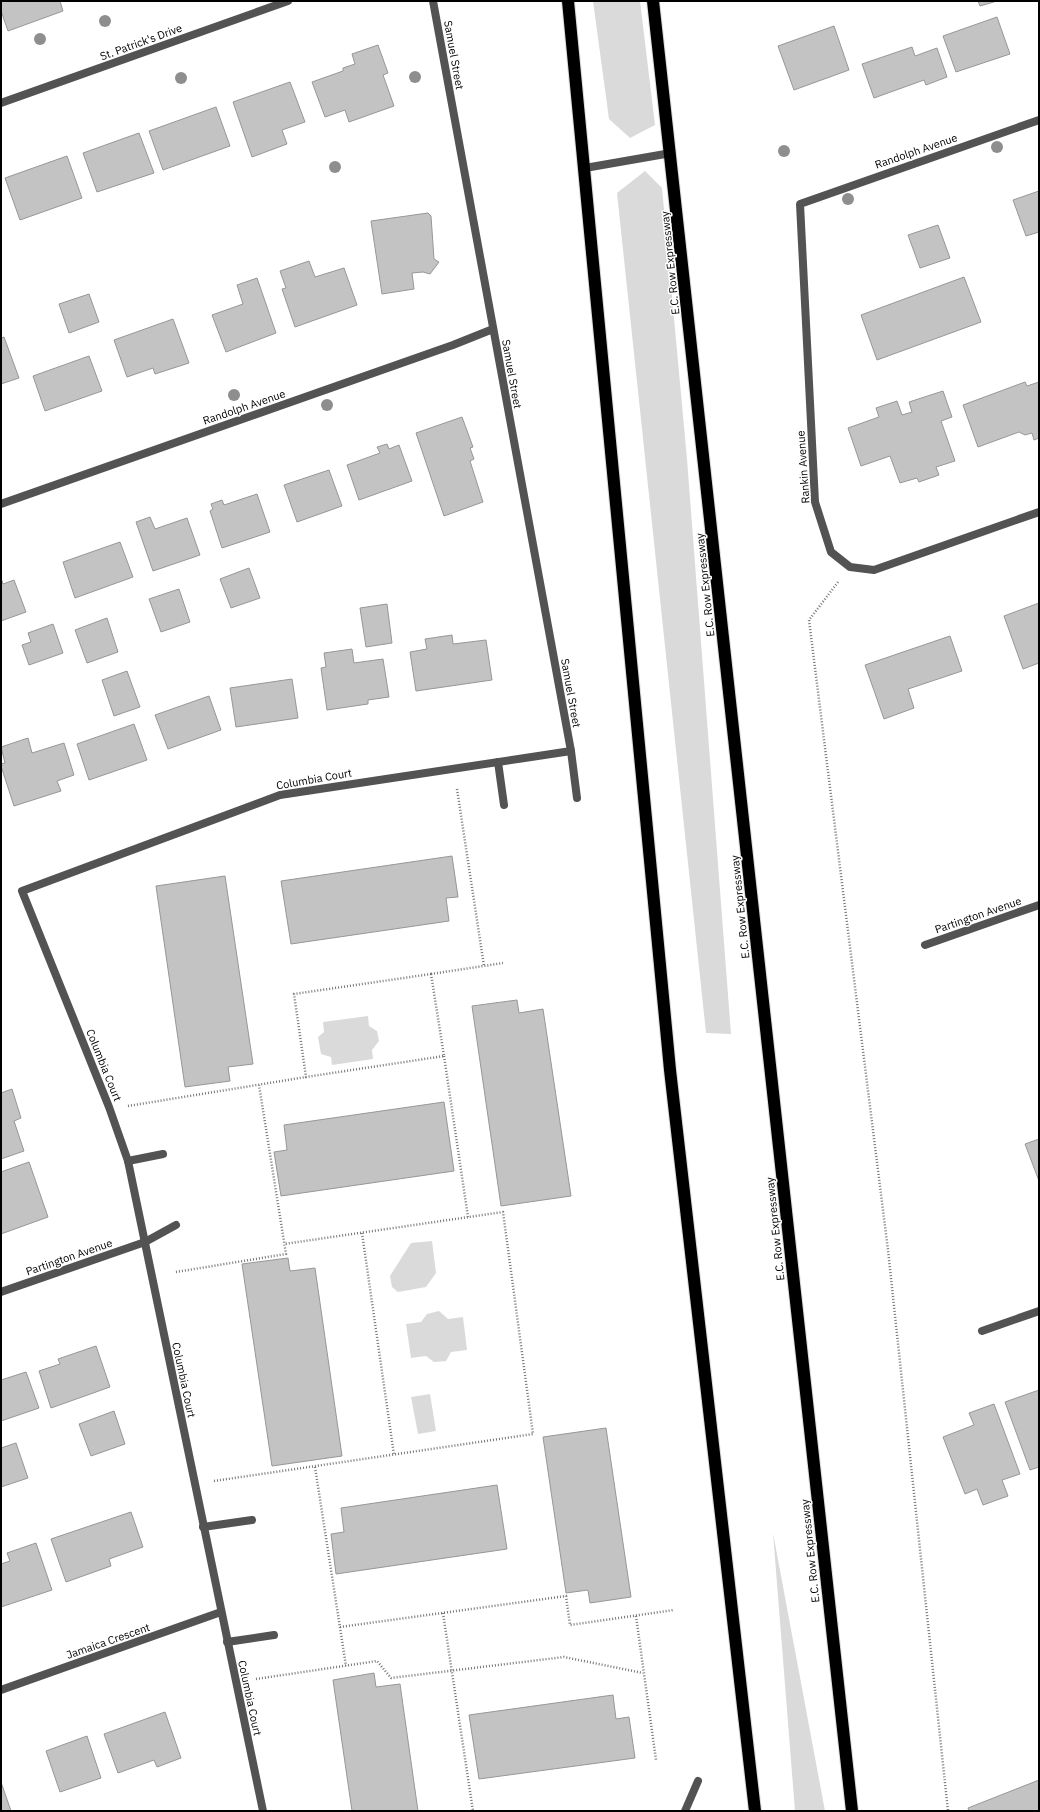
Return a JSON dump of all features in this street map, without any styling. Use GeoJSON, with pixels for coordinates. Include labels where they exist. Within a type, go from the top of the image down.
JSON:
{"type":"FeatureCollection","features":[{"type":"Feature","properties":{"kind":"highway"},"geometry":{"type":"LineString","coordinates":[[568,1],[670,1070],[755,1811]]}},
{"type":"Feature","properties":{"kind":"highway","name":"E.C. Row Expressway"},"geometry":{"type":"LineString","coordinates":[[653,1],[671,153],[852,1811]]}},
{"type":"Feature","properties":{"kind":"street","name":"St. Patrick's Drive"},"geometry":{"type":"LineString","coordinates":[[1,103],[288,1]]}},
{"type":"Feature","properties":{"kind":"street","name":"Samuel Street"},"geometry":{"type":"LineString","coordinates":[[432,1],[571,751],[577,798]]}},
{"type":"Feature","properties":{"kind":"street","name":"Randolph Avenue"},"geometry":{"type":"LineString","coordinates":[[800,204],[1039,120]]}},
{"type":"Feature","properties":{"kind":"street"},"geometry":{"type":"LineString","coordinates":[[585,168],[671,153]]}},
{"type":"Feature","properties":{"kind":"street","name":"Rankin Avenue"},"geometry":{"type":"LineString","coordinates":[[800,204],[815,502],[831,552],[850,568],[874,570],[1039,512]]}},
{"type":"Feature","properties":{"kind":"street","name":"Randolph Avenue"},"geometry":{"type":"LineString","coordinates":[[1,504],[453,345],[493,329]]}},
{"type":"Feature","properties":{"kind":"street","name":"Columbia Court"},"geometry":{"type":"LineString","coordinates":[[263,1811],[128,1161],[109,1107],[22,891],[280,795],[571,751]]}},
{"type":"Feature","properties":{"kind":"street"},"geometry":{"type":"LineString","coordinates":[[498,762],[504,805]]}},
{"type":"Feature","properties":{"kind":"street","name":"Partington Avenue"},"geometry":{"type":"LineString","coordinates":[[925,945],[1039,905]]}},
{"type":"Feature","properties":{"kind":"street"},"geometry":{"type":"LineString","coordinates":[[128,1161],[163,1154]]}},
{"type":"Feature","properties":{"kind":"street","name":"Partington Avenue"},"geometry":{"type":"LineString","coordinates":[[1,1292],[145,1242],[176,1225]]}},
{"type":"Feature","properties":{"kind":"street"},"geometry":{"type":"LineString","coordinates":[[982,1331],[1039,1311]]}},
{"type":"Feature","properties":{"kind":"street"},"geometry":{"type":"LineString","coordinates":[[203,1527],[252,1520]]}},
{"type":"Feature","properties":{"kind":"street","name":"Jamaica Crescent"},"geometry":{"type":"LineString","coordinates":[[1,1690],[221,1612]]}},
{"type":"Feature","properties":{"kind":"street"},"geometry":{"type":"LineString","coordinates":[[227,1642],[274,1635]]}},
{"type":"Feature","properties":{"kind":"street"},"geometry":{"type":"LineString","coordinates":[[685,1811],[698,1781]]}},
{"type":"Feature","properties":{"kind":"path"},"geometry":{"type":"LineString","coordinates":[[840,580],[809,620],[888,1250],[948,1811]]}},
{"type":"Feature","properties":{"kind":"path"},"geometry":{"type":"LineString","coordinates":[[457,789],[484,966]]}},
{"type":"Feature","properties":{"kind":"path"},"geometry":{"type":"LineString","coordinates":[[306,1077],[294,994],[503,963]]}},
{"type":"Feature","properties":{"kind":"path"},"geometry":{"type":"LineString","coordinates":[[431,974],[468,1217]]}},
{"type":"Feature","properties":{"kind":"path"},"geometry":{"type":"LineString","coordinates":[[126,1106],[444,1056]]}},
{"type":"Feature","properties":{"kind":"path"},"geometry":{"type":"LineString","coordinates":[[176,1272],[286,1254],[259,1085]]}},
{"type":"Feature","properties":{"kind":"path"},"geometry":{"type":"LineString","coordinates":[[214,1481],[533,1434],[502,1212],[284,1244]]}},
{"type":"Feature","properties":{"kind":"path"},"geometry":{"type":"LineString","coordinates":[[362,1233],[394,1455]]}},
{"type":"Feature","properties":{"kind":"path"},"geometry":{"type":"LineString","coordinates":[[314,1467],[346,1666]]}},
{"type":"Feature","properties":{"kind":"path"},"geometry":{"type":"LineString","coordinates":[[340,1627],[566,1596],[570,1625],[674,1610]]}},
{"type":"Feature","properties":{"kind":"path"},"geometry":{"type":"LineString","coordinates":[[443,1613],[473,1811]]}},
{"type":"Feature","properties":{"kind":"path"},"geometry":{"type":"LineString","coordinates":[[636,1616],[656,1760]]}},
{"type":"Feature","properties":{"kind":"path"},"geometry":{"type":"LineString","coordinates":[[251,1680],[377,1661],[391,1678],[564,1657],[643,1673]]}},
{"type":"Feature","properties":{"kind":"shaded area"},"geometry":{"type":"Polygon","coordinates":[[[593,1],[640,1],[655,125],[630,138],[609,119],[593,1]]]}},
{"type":"Feature","properties":{"kind":"shaded area"},"geometry":{"type":"Polygon","coordinates":[[[645,171],[662,188],[687,459],[731,1034],[706,1033],[617,193],[645,171]]]}},
{"type":"Feature","properties":{"kind":"shaded area"},"geometry":{"type":"Polygon","coordinates":[[[368,1016],[369,1026],[377,1031],[379,1041],[372,1050],[373,1059],[332,1065],[331,1057],[321,1054],[318,1037],[324,1032],[323,1022],[368,1016]]]}},
{"type":"Feature","properties":{"kind":"shaded area"},"geometry":{"type":"Polygon","coordinates":[[[432,1241],[436,1273],[426,1287],[398,1292],[392,1287],[390,1276],[411,1243],[432,1241]]]}},
{"type":"Feature","properties":{"kind":"shaded area"},"geometry":{"type":"Polygon","coordinates":[[[439,1311],[448,1319],[463,1317],[467,1350],[451,1352],[446,1361],[434,1362],[426,1356],[411,1358],[406,1324],[421,1322],[427,1314],[439,1311]]]}},
{"type":"Feature","properties":{"kind":"shaded area"},"geometry":{"type":"Polygon","coordinates":[[[430,1394],[436,1431],[418,1434],[411,1397],[430,1394]]]}},
{"type":"Feature","properties":{"kind":"shaded area"},"geometry":{"type":"Polygon","coordinates":[[[773,1533],[825,1811],[795,1811],[773,1533]]]}},
{"type":"Feature","properties":{"kind":"building"},"geometry":{"type":"Polygon","coordinates":[[[1,1],[60,1],[63,11],[8,31],[1,11],[1,1]]]}},
{"type":"Feature","properties":{"kind":"building"},"geometry":{"type":"Polygon","coordinates":[[[978,1],[997,1],[980,6],[978,1]]]}},
{"type":"Feature","properties":{"kind":"building"},"geometry":{"type":"Polygon","coordinates":[[[997,17],[1010,54],[956,72],[943,36],[997,17]]]}},
{"type":"Feature","properties":{"kind":"building"},"geometry":{"type":"Polygon","coordinates":[[[834,26],[849,70],[794,90],[778,46],[834,26]]]}},
{"type":"Feature","properties":{"kind":"building"},"geometry":{"type":"Polygon","coordinates":[[[378,45],[388,73],[383,75],[394,106],[349,122],[345,110],[325,117],[312,82],[343,71],[343,68],[355,64],[352,54],[378,45]]]}},
{"type":"Feature","properties":{"kind":"building"},"geometry":{"type":"Polygon","coordinates":[[[912,47],[915,56],[937,48],[947,77],[926,85],[924,80],[874,98],[862,64],[912,47]]]}},
{"type":"Feature","properties":{"kind":"building"},"geometry":{"type":"Polygon","coordinates":[[[290,82],[305,122],[282,130],[287,144],[252,157],[233,102],[290,82]]]}},
{"type":"Feature","properties":{"kind":"building"},"geometry":{"type":"Polygon","coordinates":[[[216,107],[230,146],[163,170],[149,131],[216,107]]]}},
{"type":"Feature","properties":{"kind":"building"},"geometry":{"type":"Polygon","coordinates":[[[139,133],[154,173],[97,192],[83,153],[139,133]]]}},
{"type":"Feature","properties":{"kind":"building"},"geometry":{"type":"Polygon","coordinates":[[[67,156],[82,198],[20,220],[5,178],[67,156]]]}},
{"type":"Feature","properties":{"kind":"building"},"geometry":{"type":"Polygon","coordinates":[[[1039,191],[1039,232],[1026,236],[1013,200],[1039,191]]]}},
{"type":"Feature","properties":{"kind":"building"},"geometry":{"type":"Polygon","coordinates":[[[428,213],[431,216],[434,259],[439,262],[430,274],[423,272],[412,273],[414,289],[382,294],[371,221],[428,213]]]}},
{"type":"Feature","properties":{"kind":"building"},"geometry":{"type":"Polygon","coordinates":[[[938,225],[950,258],[920,268],[908,235],[938,225]]]}},
{"type":"Feature","properties":{"kind":"building"},"geometry":{"type":"Polygon","coordinates":[[[309,261],[315,277],[344,268],[357,305],[295,327],[282,289],[286,288],[280,271],[309,261]]]}},
{"type":"Feature","properties":{"kind":"building"},"geometry":{"type":"Polygon","coordinates":[[[964,277],[981,322],[877,360],[861,315],[964,277]]]}},
{"type":"Feature","properties":{"kind":"building"},"geometry":{"type":"Polygon","coordinates":[[[257,278],[276,333],[226,352],[212,315],[243,304],[237,285],[257,278]]]}},
{"type":"Feature","properties":{"kind":"building"},"geometry":{"type":"Polygon","coordinates":[[[89,294],[99,322],[69,333],[59,304],[89,294]]]}},
{"type":"Feature","properties":{"kind":"building"},"geometry":{"type":"Polygon","coordinates":[[[173,319],[189,363],[155,374],[153,368],[127,377],[114,340],[173,319]]]}},
{"type":"Feature","properties":{"kind":"building"},"geometry":{"type":"Polygon","coordinates":[[[4,337],[19,378],[1,384],[1,338],[4,337]]]}},
{"type":"Feature","properties":{"kind":"building"},"geometry":{"type":"Polygon","coordinates":[[[89,356],[102,391],[45,411],[33,376],[89,356]]]}},
{"type":"Feature","properties":{"kind":"building"},"geometry":{"type":"Polygon","coordinates":[[[1025,382],[1027,386],[1039,382],[1039,438],[1034,440],[1032,433],[1025,435],[1019,432],[978,447],[963,405],[1025,382]]]}},
{"type":"Feature","properties":{"kind":"building"},"geometry":{"type":"Polygon","coordinates":[[[943,391],[952,417],[941,421],[955,461],[936,467],[939,475],[919,482],[917,478],[900,483],[890,456],[861,466],[848,428],[879,417],[876,408],[897,401],[902,415],[912,412],[909,402],[943,391]]]}},
{"type":"Feature","properties":{"kind":"building"},"geometry":{"type":"Polygon","coordinates":[[[462,417],[473,447],[470,448],[474,459],[470,461],[483,502],[444,516],[416,433],[462,417]]]}},
{"type":"Feature","properties":{"kind":"building"},"geometry":{"type":"Polygon","coordinates":[[[387,444],[389,449],[399,445],[412,481],[359,500],[347,465],[380,453],[377,447],[387,444]]]}},
{"type":"Feature","properties":{"kind":"building"},"geometry":{"type":"Polygon","coordinates":[[[329,470],[342,506],[297,522],[284,485],[329,470]]]}},
{"type":"Feature","properties":{"kind":"building"},"geometry":{"type":"Polygon","coordinates":[[[257,494],[270,532],[222,548],[210,511],[213,509],[211,504],[222,500],[224,505],[257,494]]]}},
{"type":"Feature","properties":{"kind":"building"},"geometry":{"type":"Polygon","coordinates":[[[150,517],[155,529],[187,518],[200,555],[153,571],[136,522],[150,517]]]}},
{"type":"Feature","properties":{"kind":"building"},"geometry":{"type":"Polygon","coordinates":[[[120,542],[133,577],[75,598],[63,562],[120,542]]]}},
{"type":"Feature","properties":{"kind":"building"},"geometry":{"type":"Polygon","coordinates":[[[249,568],[260,598],[231,608],[220,579],[249,568]]]}},
{"type":"Feature","properties":{"kind":"building"},"geometry":{"type":"Polygon","coordinates":[[[1,578],[3,584],[14,580],[26,612],[1,621],[1,578]]]}},
{"type":"Feature","properties":{"kind":"building"},"geometry":{"type":"Polygon","coordinates":[[[179,589],[190,622],[161,632],[149,599],[179,589]]]}},
{"type":"Feature","properties":{"kind":"building"},"geometry":{"type":"Polygon","coordinates":[[[1039,603],[1039,663],[1023,669],[1004,616],[1039,603]]]}},
{"type":"Feature","properties":{"kind":"building"},"geometry":{"type":"Polygon","coordinates":[[[387,604],[392,643],[366,647],[360,608],[387,604]]]}},
{"type":"Feature","properties":{"kind":"building"},"geometry":{"type":"Polygon","coordinates":[[[107,618],[118,652],[87,663],[75,630],[107,618]]]}},
{"type":"Feature","properties":{"kind":"building"},"geometry":{"type":"Polygon","coordinates":[[[53,624],[63,653],[29,665],[22,645],[31,642],[28,633],[53,624]]]}},
{"type":"Feature","properties":{"kind":"building"},"geometry":{"type":"Polygon","coordinates":[[[452,635],[453,644],[486,640],[492,680],[416,691],[410,652],[427,649],[425,639],[452,635]]]}},
{"type":"Feature","properties":{"kind":"building"},"geometry":{"type":"Polygon","coordinates":[[[950,636],[962,671],[908,689],[914,708],[884,719],[865,665],[950,636]]]}},
{"type":"Feature","properties":{"kind":"building"},"geometry":{"type":"Polygon","coordinates":[[[352,649],[354,663],[383,659],[389,697],[368,700],[368,704],[327,710],[321,668],[326,667],[324,653],[352,649]]]}},
{"type":"Feature","properties":{"kind":"building"},"geometry":{"type":"Polygon","coordinates":[[[127,671],[140,707],[114,716],[102,680],[127,671]]]}},
{"type":"Feature","properties":{"kind":"building"},"geometry":{"type":"Polygon","coordinates":[[[292,679],[298,718],[236,727],[230,688],[292,679]]]}},
{"type":"Feature","properties":{"kind":"building"},"geometry":{"type":"Polygon","coordinates":[[[209,696],[221,730],[168,749],[155,715],[209,696]]]}},
{"type":"Feature","properties":{"kind":"building"},"geometry":{"type":"Polygon","coordinates":[[[134,724],[147,760],[89,780],[77,744],[134,724]]]}},
{"type":"Feature","properties":{"kind":"building"},"geometry":{"type":"Polygon","coordinates":[[[28,738],[32,753],[64,743],[74,775],[57,781],[61,791],[14,806],[1,766],[1,764],[5,763],[1,747],[28,738]]]}},
{"type":"Feature","properties":{"kind":"building"},"geometry":{"type":"Polygon","coordinates":[[[452,856],[458,897],[446,898],[449,921],[291,944],[281,881],[452,856]]]}},
{"type":"Feature","properties":{"kind":"building"},"geometry":{"type":"Polygon","coordinates":[[[225,876],[253,1064],[228,1067],[230,1081],[185,1087],[156,886],[225,876]]]}},
{"type":"Feature","properties":{"kind":"building"},"geometry":{"type":"Polygon","coordinates":[[[517,1000],[519,1013],[543,1009],[571,1196],[501,1206],[472,1006],[517,1000]]]}},
{"type":"Feature","properties":{"kind":"building"},"geometry":{"type":"Polygon","coordinates":[[[12,1089],[21,1118],[14,1121],[24,1151],[1,1159],[1,1093],[12,1089]]]}},
{"type":"Feature","properties":{"kind":"building"},"geometry":{"type":"Polygon","coordinates":[[[444,1102],[454,1171],[281,1196],[274,1152],[287,1150],[284,1125],[444,1102]]]}},
{"type":"Feature","properties":{"kind":"building"},"geometry":{"type":"Polygon","coordinates":[[[1039,1139],[1039,1181],[1025,1144],[1039,1139]]]}},
{"type":"Feature","properties":{"kind":"building"},"geometry":{"type":"Polygon","coordinates":[[[29,1162],[48,1217],[1,1234],[1,1172],[29,1162]]]}},
{"type":"Feature","properties":{"kind":"building"},"geometry":{"type":"Polygon","coordinates":[[[288,1258],[290,1271],[315,1268],[342,1456],[272,1466],[242,1264],[288,1258]]]}},
{"type":"Feature","properties":{"kind":"building"},"geometry":{"type":"Polygon","coordinates":[[[96,1346],[110,1387],[51,1408],[39,1371],[60,1364],[58,1359],[96,1346]]]}},
{"type":"Feature","properties":{"kind":"building"},"geometry":{"type":"Polygon","coordinates":[[[26,1372],[39,1408],[1,1421],[1,1380],[26,1372]]]}},
{"type":"Feature","properties":{"kind":"building"},"geometry":{"type":"Polygon","coordinates":[[[1039,1390],[1039,1467],[1030,1470],[1005,1402],[1039,1390]]]}},
{"type":"Feature","properties":{"kind":"building"},"geometry":{"type":"Polygon","coordinates":[[[994,1404],[1020,1474],[1002,1480],[1008,1496],[983,1505],[977,1489],[965,1494],[943,1437],[974,1425],[969,1413],[994,1404]]]}},
{"type":"Feature","properties":{"kind":"building"},"geometry":{"type":"Polygon","coordinates":[[[114,1411],[125,1444],[91,1456],[79,1424],[114,1411]]]}},
{"type":"Feature","properties":{"kind":"building"},"geometry":{"type":"Polygon","coordinates":[[[606,1428],[631,1597],[590,1603],[588,1590],[566,1593],[543,1437],[606,1428]]]}},
{"type":"Feature","properties":{"kind":"building"},"geometry":{"type":"Polygon","coordinates":[[[16,1443],[28,1478],[1,1487],[1,1448],[16,1443]]]}},
{"type":"Feature","properties":{"kind":"building"},"geometry":{"type":"Polygon","coordinates":[[[497,1485],[507,1549],[336,1574],[331,1534],[344,1532],[341,1508],[497,1485]]]}},
{"type":"Feature","properties":{"kind":"building"},"geometry":{"type":"Polygon","coordinates":[[[131,1512],[143,1547],[109,1559],[111,1566],[66,1582],[51,1539],[131,1512]]]}},
{"type":"Feature","properties":{"kind":"building"},"geometry":{"type":"Polygon","coordinates":[[[36,1543],[52,1590],[1,1607],[1,1564],[10,1561],[7,1553],[36,1543]]]}},
{"type":"Feature","properties":{"kind":"building"},"geometry":{"type":"Polygon","coordinates":[[[374,1673],[376,1687],[400,1684],[418,1811],[352,1811],[333,1680],[374,1673]]]}},
{"type":"Feature","properties":{"kind":"building"},"geometry":{"type":"Polygon","coordinates":[[[613,1695],[616,1719],[629,1717],[635,1758],[479,1779],[469,1715],[613,1695]]]}},
{"type":"Feature","properties":{"kind":"building"},"geometry":{"type":"Polygon","coordinates":[[[165,1712],[181,1758],[157,1767],[154,1760],[118,1773],[104,1734],[165,1712]]]}},
{"type":"Feature","properties":{"kind":"building"},"geometry":{"type":"Polygon","coordinates":[[[87,1736],[101,1778],[60,1792],[46,1751],[87,1736]]]}},
{"type":"Feature","properties":{"kind":"building"},"geometry":{"type":"Polygon","coordinates":[[[1039,1780],[1039,1811],[969,1811],[968,1808],[1039,1780]]]}},
{"type":"Feature","properties":{"kind":"building"},"geometry":{"type":"Polygon","coordinates":[[[1,1782],[11,1811],[1,1811],[1,1782]]]}}]}
